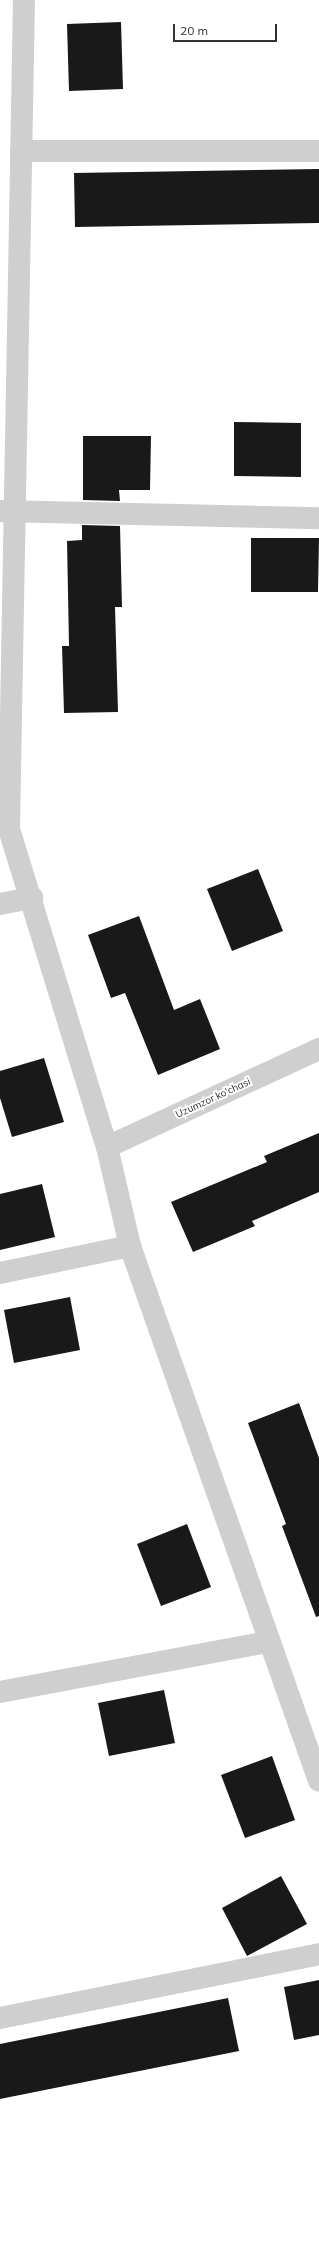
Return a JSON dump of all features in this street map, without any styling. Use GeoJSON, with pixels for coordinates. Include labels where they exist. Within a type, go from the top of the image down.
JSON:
{"type":"FeatureCollection","features":[{"type":"Feature","properties":{"kind":"street"},"geometry":{"type":"LineString","coordinates":[[24,0],[21,151],[7,511],[9,829],[32,898],[107,1147],[130,1246],[268,1642],[319,1782]]}},
{"type":"Feature","properties":{"kind":"street"},"geometry":{"type":"LineString","coordinates":[[21,151],[319,151]]}},
{"type":"Feature","properties":{"kind":"street"},"geometry":{"type":"LineString","coordinates":[[7,511],[319,518]]}},
{"type":"Feature","properties":{"kind":"street"},"geometry":{"type":"LineString","coordinates":[[0,904],[32,898]]}},
{"type":"Feature","properties":{"kind":"street","name":"Uzumzor ko'chasi"},"geometry":{"type":"LineString","coordinates":[[107,1147],[319,1049]]}},
{"type":"Feature","properties":{"kind":"street"},"geometry":{"type":"LineString","coordinates":[[0,1273],[130,1246]]}},
{"type":"Feature","properties":{"kind":"street"},"geometry":{"type":"LineString","coordinates":[[0,1692],[268,1642]]}},
{"type":"Feature","properties":{"kind":"street"},"geometry":{"type":"LineString","coordinates":[[0,2018],[319,1954]]}},
{"type":"Feature","properties":{"kind":"building"},"geometry":{"type":"Polygon","coordinates":[[[121,22],[123,89],[69,91],[67,24],[121,22]]]}},
{"type":"Feature","properties":{"kind":"building"},"geometry":{"type":"Polygon","coordinates":[[[319,169],[319,223],[75,227],[74,173],[319,169]]]}},
{"type":"Feature","properties":{"kind":"building"},"geometry":{"type":"Polygon","coordinates":[[[234,422],[301,423],[301,477],[234,476],[234,422]]]}},
{"type":"Feature","properties":{"kind":"building"},"geometry":{"type":"Polygon","coordinates":[[[83,436],[151,436],[150,490],[119,490],[120,501],[83,500],[83,436]]]}},
{"type":"Feature","properties":{"kind":"building"},"geometry":{"type":"Polygon","coordinates":[[[82,525],[120,526],[122,607],[115,607],[118,712],[64,713],[62,646],[69,646],[67,541],[82,540],[82,525]]]}},
{"type":"Feature","properties":{"kind":"building"},"geometry":{"type":"Polygon","coordinates":[[[251,538],[319,538],[318,592],[251,592],[251,538]]]}},
{"type":"Feature","properties":{"kind":"building"},"geometry":{"type":"Polygon","coordinates":[[[258,869],[283,931],[232,951],[207,889],[258,869]]]}},
{"type":"Feature","properties":{"kind":"building"},"geometry":{"type":"Polygon","coordinates":[[[139,916],[174,1010],[200,999],[220,1049],[158,1075],[125,993],[111,998],[88,935],[139,916]]]}},
{"type":"Feature","properties":{"kind":"building"},"geometry":{"type":"Polygon","coordinates":[[[44,1058],[64,1122],[12,1137],[0,1098],[0,1071],[44,1058]]]}},
{"type":"Feature","properties":{"kind":"building"},"geometry":{"type":"Polygon","coordinates":[[[319,1133],[319,1192],[252,1221],[255,1226],[193,1252],[171,1202],[267,1162],[264,1156],[319,1133]]]}},
{"type":"Feature","properties":{"kind":"building"},"geometry":{"type":"Polygon","coordinates":[[[42,1184],[55,1237],[0,1250],[0,1194],[42,1184]]]}},
{"type":"Feature","properties":{"kind":"building"},"geometry":{"type":"Polygon","coordinates":[[[70,1297],[80,1350],[14,1363],[4,1310],[70,1297]]]}},
{"type":"Feature","properties":{"kind":"building"},"geometry":{"type":"Polygon","coordinates":[[[299,1403],[319,1458],[319,1616],[316,1617],[282,1526],[286,1524],[248,1423],[299,1403]]]}},
{"type":"Feature","properties":{"kind":"building"},"geometry":{"type":"Polygon","coordinates":[[[187,1524],[211,1587],[161,1606],[137,1544],[187,1524]]]}},
{"type":"Feature","properties":{"kind":"building"},"geometry":{"type":"Polygon","coordinates":[[[164,1690],[175,1743],[109,1756],[98,1703],[164,1690]]]}},
{"type":"Feature","properties":{"kind":"building"},"geometry":{"type":"Polygon","coordinates":[[[272,1756],[295,1820],[245,1838],[221,1775],[272,1756]]]}},
{"type":"Feature","properties":{"kind":"building"},"geometry":{"type":"Polygon","coordinates":[[[281,1876],[307,1924],[247,1956],[222,1908],[281,1876]]]}},
{"type":"Feature","properties":{"kind":"building"},"geometry":{"type":"Polygon","coordinates":[[[319,1980],[319,2035],[294,2040],[284,1987],[319,1980]]]}},
{"type":"Feature","properties":{"kind":"building"},"geometry":{"type":"Polygon","coordinates":[[[228,1998],[239,2051],[0,2099],[0,2044],[228,1998]]]}}]}
